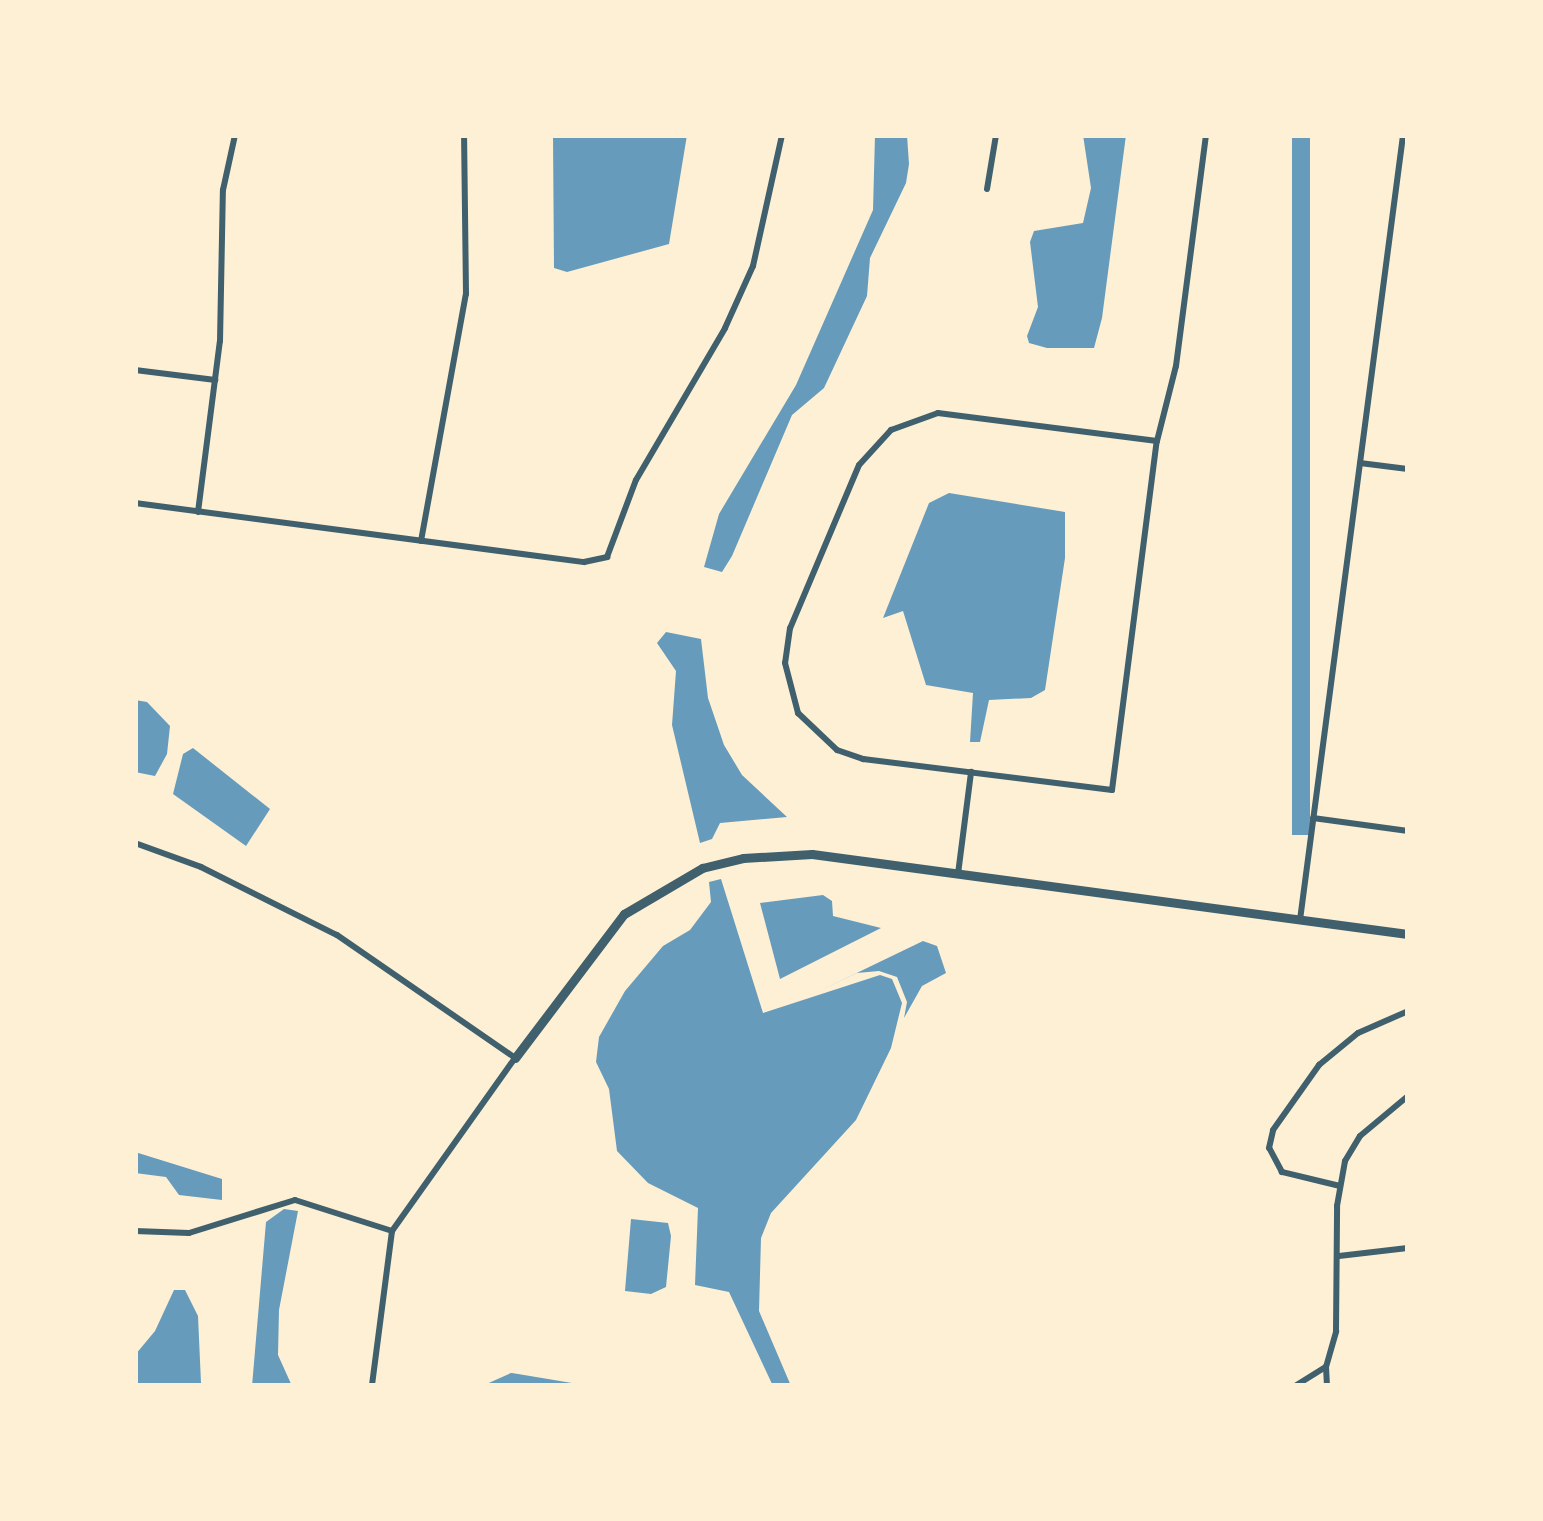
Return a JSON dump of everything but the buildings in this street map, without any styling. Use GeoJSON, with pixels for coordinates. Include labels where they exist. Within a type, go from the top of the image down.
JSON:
{"type":"FeatureCollection","features":[{"type":"Feature","properties":{"kind":"street"},"geometry":{"type":"LineString","coordinates":[[198,512],[214,380],[219,232],[235,135]]}},
{"type":"Feature","properties":{"kind":"street"},"geometry":{"type":"LineString","coordinates":[[421,541],[466,294],[464,135]]}},
{"type":"Feature","properties":{"kind":"street"},"geometry":{"type":"LineString","coordinates":[[135,503],[584,562],[607,557],[636,480],[725,328],[753,266],[782,135]]}},
{"type":"Feature","properties":{"kind":"street"},"geometry":{"type":"LineString","coordinates":[[987,189],[996,135]]}},
{"type":"Feature","properties":{"kind":"street"},"geometry":{"type":"LineString","coordinates":[[1157,441],[938,413],[892,430],[859,466],[790,628],[788,690],[798,713],[837,750],[1112,790],[1157,441],[1176,366],[1206,135]]}},
{"type":"Feature","properties":{"kind":"street"},"geometry":{"type":"LineString","coordinates":[[1300,920],[1403,135]]}},
{"type":"Feature","properties":{"kind":"street"},"geometry":{"type":"LineString","coordinates":[[135,370],[214,380]]}},
{"type":"Feature","properties":{"kind":"street"},"geometry":{"type":"LineString","coordinates":[[1360,463],[1408,469]]}},
{"type":"Feature","properties":{"kind":"street"},"geometry":{"type":"LineString","coordinates":[[958,874],[971,772]]}},
{"type":"Feature","properties":{"kind":"street"},"geometry":{"type":"LineString","coordinates":[[1313,818],[1408,832]]}},
{"type":"Feature","properties":{"kind":"street"},"geometry":{"type":"LineString","coordinates":[[135,844],[274,902],[426,995],[515,1058]]}},
{"type":"Feature","properties":{"kind":"street"},"geometry":{"type":"LineString","coordinates":[[372,1386],[392,1232],[515,1058],[624,914],[702,868],[759,856],[812,854],[1408,934]]}},
{"type":"Feature","properties":{"kind":"street"},"geometry":{"type":"LineString","coordinates":[[1340,1186],[1282,1172],[1268,1148],[1274,1130],[1319,1066],[1358,1033],[1408,1011]]}},
{"type":"Feature","properties":{"kind":"street"},"geometry":{"type":"LineString","coordinates":[[1327,1386],[1326,1367],[1336,1330],[1340,1186],[1360,1136],[1408,1096]]}},
{"type":"Feature","properties":{"kind":"street"},"geometry":{"type":"LineString","coordinates":[[135,1231],[189,1233],[295,1200],[392,1232]]}},
{"type":"Feature","properties":{"kind":"street"},"geometry":{"type":"LineString","coordinates":[[1339,1256],[1408,1248]]}},
{"type":"Feature","properties":{"kind":"street"},"geometry":{"type":"LineString","coordinates":[[1295,1386],[1326,1367]]}},
{"type":"Feature","properties":{"kind":"water"},"geometry":{"type":"Polygon","coordinates":[[[553,135],[687,135],[669,244],[567,272],[554,268],[553,135]]]}},
{"type":"Feature","properties":{"kind":"water"},"geometry":{"type":"Polygon","coordinates":[[[875,135],[907,135],[909,164],[906,183],[870,258],[867,296],[824,388],[792,415],[732,556],[722,572],[704,567],[719,514],[796,385],[873,210],[875,135]]]}},
{"type":"Feature","properties":{"kind":"water"},"geometry":{"type":"Polygon","coordinates":[[[1083,135],[1126,135],[1102,318],[1094,348],[1047,348],[1029,343],[1027,336],[1038,307],[1030,242],[1034,231],[1083,223],[1091,188],[1083,135]]]}},
{"type":"Feature","properties":{"kind":"water"},"geometry":{"type":"Polygon","coordinates":[[[1292,135],[1310,135],[1310,835],[1292,835],[1292,135]]]}},
{"type":"Feature","properties":{"kind":"water"},"geometry":{"type":"Polygon","coordinates":[[[949,493],[1065,512],[1065,558],[1045,690],[1031,698],[989,700],[980,742],[970,742],[973,693],[926,685],[903,611],[883,618],[929,503],[949,493]]]}},
{"type":"Feature","properties":{"kind":"water"},"geometry":{"type":"Polygon","coordinates":[[[666,632],[701,639],[708,698],[724,745],[742,775],[787,817],[720,823],[712,839],[700,843],[672,725],[676,671],[657,643],[666,632]]]}},
{"type":"Feature","properties":{"kind":"water"},"geometry":{"type":"Polygon","coordinates":[[[135,700],[147,702],[170,726],[167,754],[155,776],[135,772],[135,700]]]}},
{"type":"Feature","properties":{"kind":"water"},"geometry":{"type":"Polygon","coordinates":[[[193,748],[270,809],[246,846],[173,794],[183,754],[193,748]]]}},
{"type":"Feature","properties":{"kind":"water"},"geometry":{"type":"Polygon","coordinates":[[[721,879],[763,1013],[880,975],[892,979],[902,1003],[891,1048],[856,1120],[771,1213],[761,1238],[759,1311],[791,1386],[773,1386],[729,1292],[695,1285],[698,1208],[648,1183],[617,1151],[609,1089],[596,1062],[599,1037],[625,991],[663,946],[690,930],[711,902],[709,882],[721,879]]]}},
{"type":"Feature","properties":{"kind":"water"},"geometry":{"type":"Polygon","coordinates":[[[823,895],[832,901],[833,916],[881,928],[780,979],[760,903],[823,895]]]}},
{"type":"Feature","properties":{"kind":"water"},"geometry":{"type":"Polygon","coordinates":[[[923,941],[937,946],[946,973],[922,986],[904,1018],[907,1002],[897,977],[879,971],[857,973],[809,996],[923,941]]]}},
{"type":"Feature","properties":{"kind":"water"},"geometry":{"type":"Polygon","coordinates":[[[135,1152],[222,1179],[222,1200],[179,1195],[166,1177],[135,1173],[135,1152]]]}},
{"type":"Feature","properties":{"kind":"water"},"geometry":{"type":"Polygon","coordinates":[[[284,1209],[298,1211],[279,1310],[278,1355],[292,1386],[252,1386],[266,1222],[284,1209]]]}},
{"type":"Feature","properties":{"kind":"water"},"geometry":{"type":"Polygon","coordinates":[[[631,1219],[668,1223],[671,1236],[666,1287],[651,1294],[625,1291],[631,1219]]]}},
{"type":"Feature","properties":{"kind":"water"},"geometry":{"type":"Polygon","coordinates":[[[174,1290],[185,1290],[198,1316],[201,1383],[135,1386],[135,1355],[155,1331],[174,1290]]]}},
{"type":"Feature","properties":{"kind":"water"},"geometry":{"type":"Polygon","coordinates":[[[512,1373],[590,1386],[482,1386],[512,1373]]]}}]}
